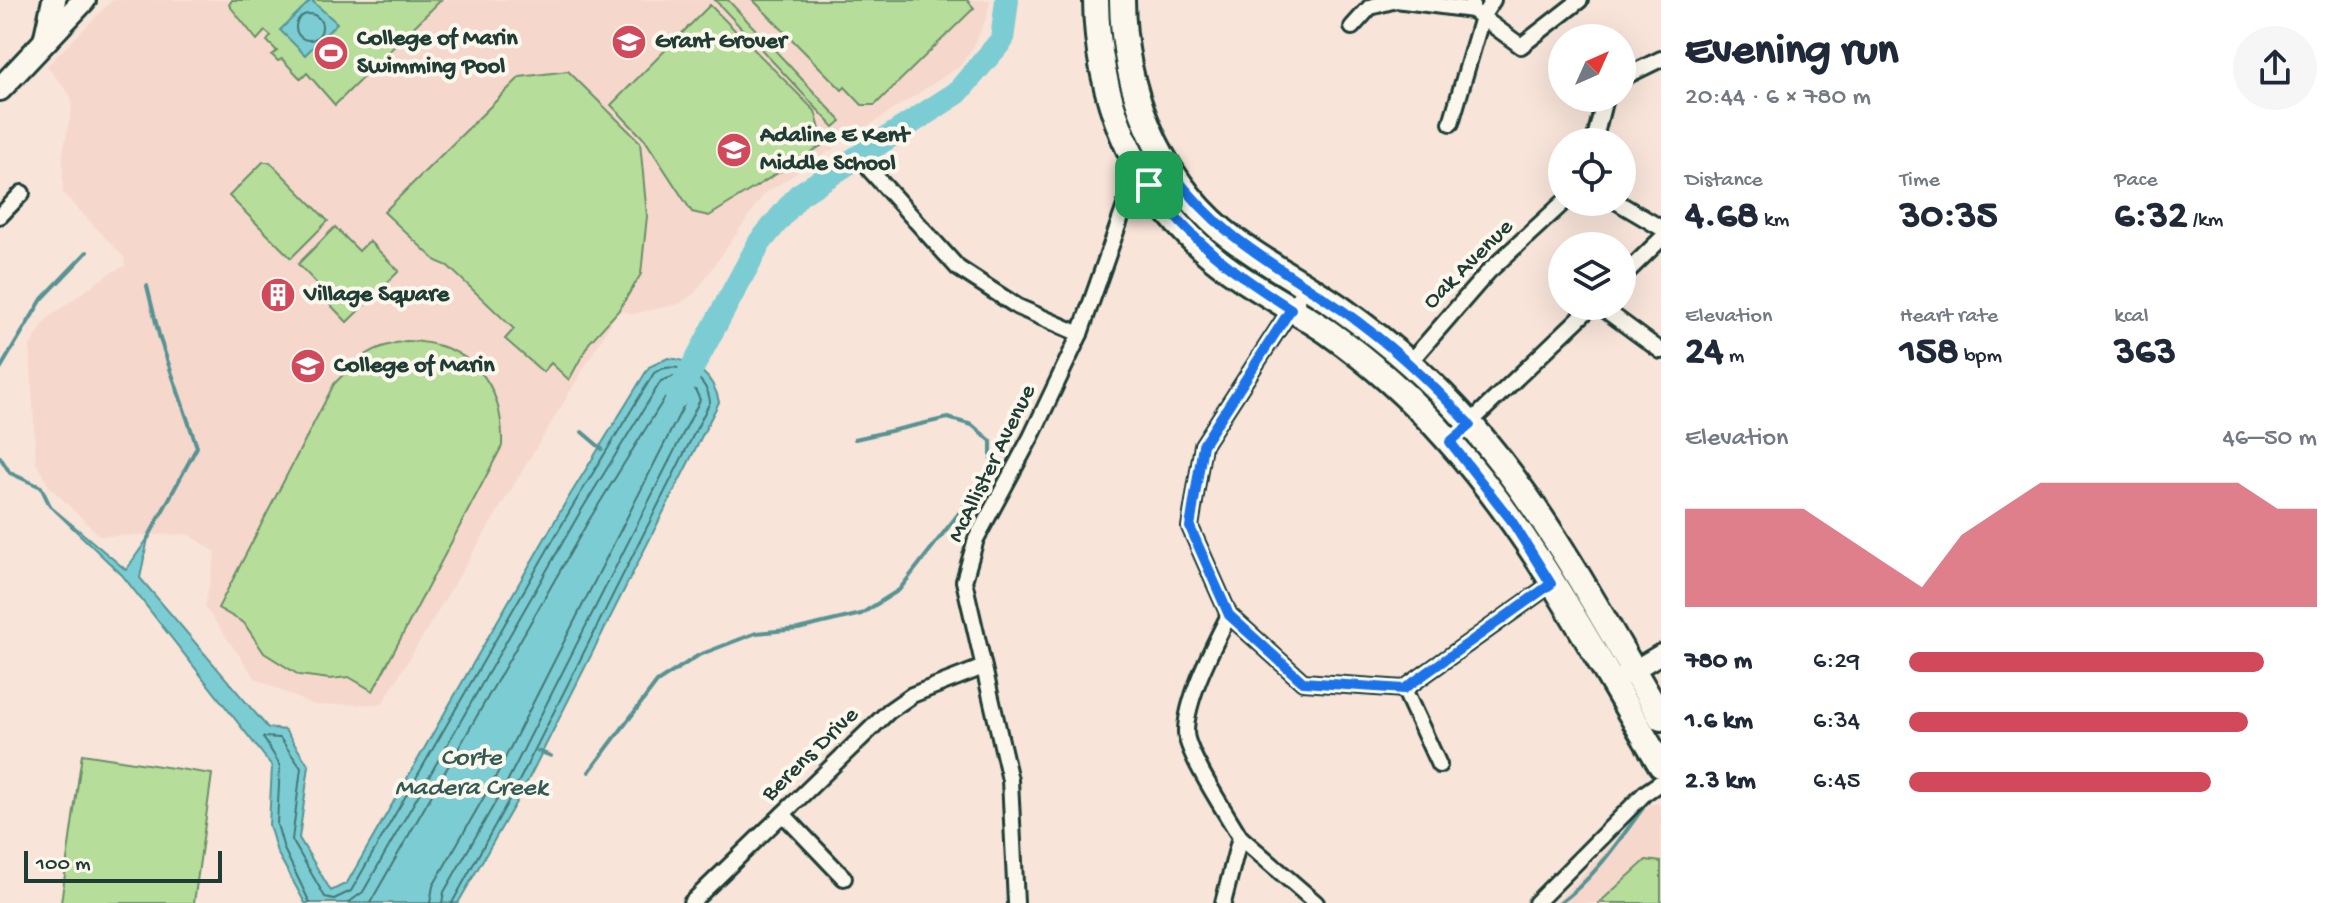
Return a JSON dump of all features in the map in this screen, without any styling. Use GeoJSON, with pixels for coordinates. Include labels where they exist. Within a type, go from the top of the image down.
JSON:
{"type":"FeatureCollection","features":[{"type":"Feature","properties":{"kind":"main road"},"geometry":{"type":"LineString","coordinates":[[45,41],[54,0]]}},
{"type":"Feature","properties":{"kind":"main road"},"geometry":{"type":"LineString","coordinates":[[0,89],[84,0]]}},
{"type":"Feature","properties":{"kind":"main road"},"geometry":{"type":"LineString","coordinates":[[1096,0],[1105,88],[1120,132],[1149,185],[1203,249],[1392,383],[1450,442],[1511,520],[1661,765]]}},
{"type":"Feature","properties":{"kind":"main road"},"geometry":{"type":"LineString","coordinates":[[1122,0],[1130,81],[1171,171],[1194,202],[1222,230],[1306,286],[1409,363],[1470,425],[1532,505],[1661,718]]}},
{"type":"Feature","properties":{"kind":"street"},"geometry":{"type":"LineString","coordinates":[[1352,27],[1370,7],[1396,0],[1475,9],[1521,46],[1580,0]]}},
{"type":"Feature","properties":{"kind":"street"},"geometry":{"type":"LineString","coordinates":[[1475,9],[1493,0]]}},
{"type":"Feature","properties":{"kind":"street"},"geometry":{"type":"LineString","coordinates":[[1451,123],[1475,9]]}},
{"type":"Feature","properties":{"kind":"street"},"geometry":{"type":"LineString","coordinates":[[1636,71],[1661,59]]}},
{"type":"Feature","properties":{"kind":"street"},"geometry":{"type":"LineString","coordinates":[[870,170],[958,268],[1018,307],[1080,334]]}},
{"type":"Feature","properties":{"kind":"street","name":"McAllister Avenue"},"geometry":{"type":"LineString","coordinates":[[1016,903],[1010,780],[981,668],[964,581],[976,539],[1031,437],[1080,334],[1122,212],[1131,198],[1171,171]]}},
{"type":"Feature","properties":{"kind":"street"},"geometry":{"type":"LineString","coordinates":[[0,216],[22,193]]}},
{"type":"Feature","properties":{"kind":"street"},"geometry":{"type":"LineString","coordinates":[[1636,213],[1661,228]]}},
{"type":"Feature","properties":{"kind":"street","name":"Oak Avenue"},"geometry":{"type":"LineString","coordinates":[[1409,363],[1489,271],[1549,216]]}},
{"type":"Feature","properties":{"kind":"street"},"geometry":{"type":"LineString","coordinates":[[1636,263],[1661,239]]}},
{"type":"Feature","properties":{"kind":"street"},"geometry":{"type":"LineString","coordinates":[[1306,286],[1203,445],[1190,527],[1229,615],[1303,682],[1404,689],[1551,584]]}},
{"type":"Feature","properties":{"kind":"street"},"geometry":{"type":"LineString","coordinates":[[1450,442],[1578,320]]}},
{"type":"Feature","properties":{"kind":"street"},"geometry":{"type":"LineString","coordinates":[[1619,320],[1661,351]]}},
{"type":"Feature","properties":{"kind":"street"},"geometry":{"type":"LineString","coordinates":[[1229,615],[1201,673],[1186,733],[1204,774],[1240,837],[1316,903]]}},
{"type":"Feature","properties":{"kind":"street"},"geometry":{"type":"LineString","coordinates":[[1611,683],[1661,654]]}},
{"type":"Feature","properties":{"kind":"street","name":"Berens Drive"},"geometry":{"type":"LineString","coordinates":[[691,903],[889,711],[912,695],[981,668]]}},
{"type":"Feature","properties":{"kind":"street"},"geometry":{"type":"LineString","coordinates":[[1404,689],[1439,765]]}},
{"type":"Feature","properties":{"kind":"street"},"geometry":{"type":"LineString","coordinates":[[1536,903],[1645,793],[1661,782]]}},
{"type":"Feature","properties":{"kind":"street"},"geometry":{"type":"LineString","coordinates":[[783,814],[844,878]]}},
{"type":"Feature","properties":{"kind":"street"},"geometry":{"type":"LineString","coordinates":[[1223,903],[1240,837]]}},
{"type":"Feature","properties":{"kind":"shaded area","name":"College of Marin"},"geometry":{"type":"Polygon","coordinates":[[[113,0],[990,0],[975,44],[960,66],[764,194],[695,293],[679,304],[632,314],[619,310],[382,704],[313,705],[256,679],[205,607],[216,552],[188,534],[100,536],[49,486],[36,463],[30,346],[48,318],[110,273],[125,266],[124,257],[63,193],[63,154],[72,107],[71,96],[47,66],[113,0]]]}},
{"type":"Feature","properties":{"kind":"shaded area"},"geometry":{"type":"Polygon","coordinates":[[[1649,804],[1658,804],[1661,809],[1661,903],[1556,903],[1649,804]]]}},
{"type":"Feature","properties":{"kind":"green space","name":"College of Marin Swimming Pool"},"geometry":{"type":"Polygon","coordinates":[[[232,0],[441,0],[335,105],[307,73],[301,79],[282,59],[278,61],[272,55],[277,51],[267,41],[271,36],[265,31],[257,40],[229,5],[232,0]]]}},
{"type":"Feature","properties":{"kind":"green space"},"geometry":{"type":"Polygon","coordinates":[[[715,0],[728,0],[841,121],[834,127],[715,0]]]}},
{"type":"Feature","properties":{"kind":"green space"},"geometry":{"type":"Polygon","coordinates":[[[753,0],[967,0],[974,8],[875,105],[862,105],[845,87],[842,90],[753,0]]]}},
{"type":"Feature","properties":{"kind":"green space"},"geometry":{"type":"Polygon","coordinates":[[[710,5],[815,111],[824,144],[709,216],[692,212],[645,140],[611,105],[710,5]]]}},
{"type":"Feature","properties":{"kind":"green space"},"geometry":{"type":"Polygon","coordinates":[[[568,71],[640,142],[647,216],[641,274],[619,310],[589,343],[569,380],[551,363],[543,372],[505,339],[514,329],[448,266],[436,261],[384,212],[520,77],[568,71]]]}},
{"type":"Feature","properties":{"kind":"green space"},"geometry":{"type":"Polygon","coordinates":[[[263,162],[270,162],[328,221],[291,258],[229,196],[263,162]]]}},
{"type":"Feature","properties":{"kind":"green space"},"geometry":{"type":"Polygon","coordinates":[[[335,227],[359,251],[369,241],[399,271],[347,322],[318,292],[321,288],[298,264],[335,227]]]}},
{"type":"Feature","properties":{"kind":"green space"},"geometry":{"type":"Polygon","coordinates":[[[406,341],[449,349],[479,370],[490,385],[497,403],[502,446],[373,691],[349,677],[330,679],[299,675],[264,653],[244,623],[218,608],[334,384],[374,350],[406,341]]]}},
{"type":"Feature","properties":{"kind":"green space"},"geometry":{"type":"Polygon","coordinates":[[[82,754],[212,774],[194,903],[61,903],[82,754]]]}},
{"type":"Feature","properties":{"kind":"green space"},"geometry":{"type":"Polygon","coordinates":[[[1646,860],[1661,862],[1661,903],[1599,903],[1646,860]]]}},
{"type":"Feature","properties":{"kind":"water"},"geometry":{"type":"Polygon","coordinates":[[[311,0],[337,23],[305,55],[280,30],[311,0]]]}},
{"type":"Feature","properties":{"kind":"water","name":"Corte Madera Creek"},"geometry":{"type":"Polygon","coordinates":[[[668,358],[686,362],[708,377],[719,402],[523,790],[458,903],[305,903],[277,852],[269,825],[272,766],[122,575],[50,506],[126,570],[148,538],[140,578],[268,728],[285,730],[309,766],[299,838],[331,891],[347,883],[564,505],[649,367],[668,358]]]}},
{"type":"Feature","properties":{"kind":"waterway","name":"Corte Madera Creek"},"geometry":{"type":"LineString","coordinates":[[677,396],[760,242],[799,195],[957,93],[1002,40],[1007,0]]}},
{"type":"Feature","properties":{"kind":"waterway"},"geometry":{"type":"LineString","coordinates":[[0,369],[42,299],[87,252]]}},
{"type":"Feature","properties":{"kind":"waterway"},"geometry":{"type":"LineString","coordinates":[[147,286],[160,339],[197,447],[148,538]]}},
{"type":"Feature","properties":{"kind":"waterway"},"geometry":{"type":"LineString","coordinates":[[589,772],[657,682],[699,655],[756,633],[798,629],[861,614],[899,590],[991,472],[991,441],[972,425],[948,418],[855,439]]}},
{"type":"Feature","properties":{"kind":"waterway"},"geometry":{"type":"LineString","coordinates":[[582,432],[602,449]]}},
{"type":"Feature","properties":{"kind":"waterway"},"geometry":{"type":"LineString","coordinates":[[0,457],[10,473],[41,487],[50,506]]}},
{"type":"Feature","properties":{"kind":"waterway"},"geometry":{"type":"LineString","coordinates":[[538,751],[551,756]]}},
{"type":"Feature","properties":{"kind":"waterway"},"geometry":{"type":"LineString","coordinates":[[1560,903],[1595,871],[1643,808]]}},
{"type":"Feature","properties":{"kind":"place","name":"Grant Grover"},"geometry":{"type":"Point","coordinates":[629,42]}},
{"type":"Feature","properties":{"kind":"place","name":"College of Marin Swimming Pool"},"geometry":{"type":"Point","coordinates":[331,53]}},
{"type":"Feature","properties":{"kind":"place","name":"Adaline E Kent Middle School"},"geometry":{"type":"Point","coordinates":[734,150]}},
{"type":"Feature","properties":{"kind":"place","name":"Village Square"},"geometry":{"type":"Point","coordinates":[278,295]}},
{"type":"Feature","properties":{"kind":"place","name":"College of Marin"},"geometry":{"type":"Point","coordinates":[308,366]}},
{"type":"Feature","properties":{"kind":"route"},"geometry":{"type":"LineString","coordinates":[[1171,171],[1194,202],[1222,230],[1343,310],[1379,337],[1439,391],[1470,425],[1450,442],[1511,520],[1551,584],[1404,689],[1303,682],[1229,615],[1190,527],[1203,445],[1291,309],[1203,249],[1174,219],[1149,185],[1171,171]]}}]}
